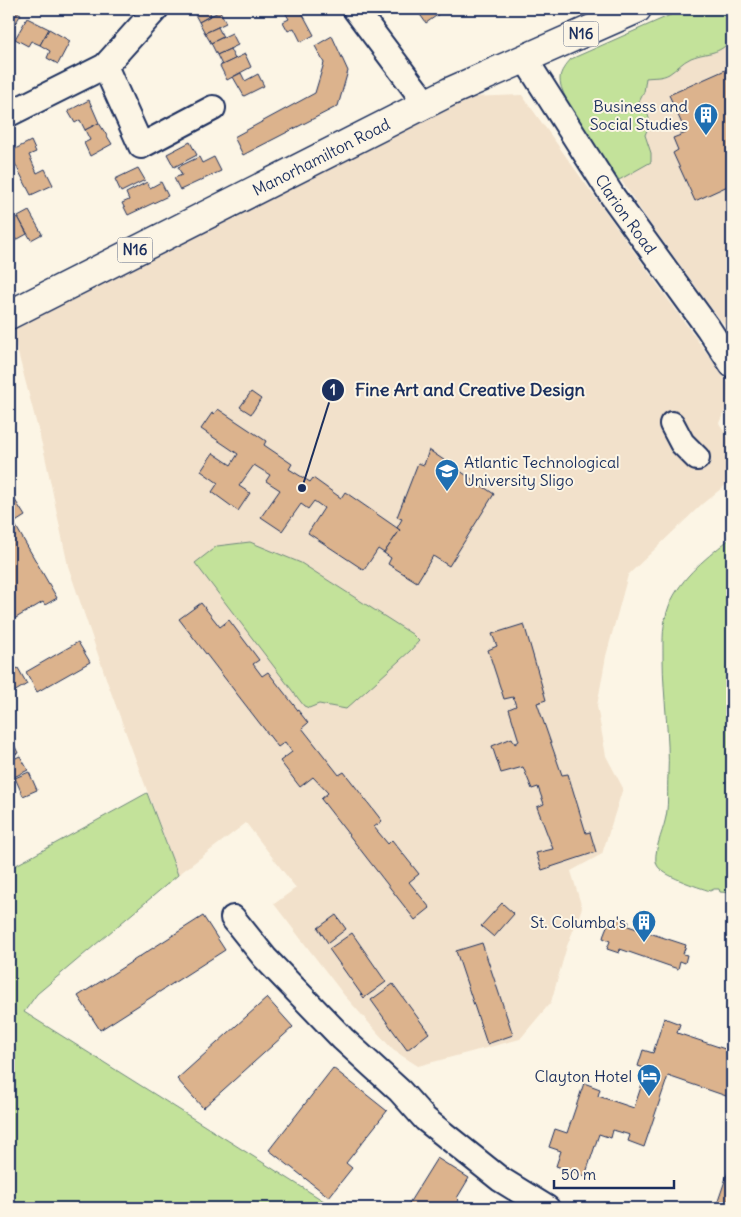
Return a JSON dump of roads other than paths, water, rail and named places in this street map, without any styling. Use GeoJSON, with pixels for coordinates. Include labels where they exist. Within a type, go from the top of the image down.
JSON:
{"type":"FeatureCollection","features":[{"type":"Feature","properties":{"kind":"highway","name":"Manorhamilton Road"},"geometry":{"type":"LineString","coordinates":[[9,315],[424,104],[637,9]]}},
{"type":"Feature","properties":{"kind":"street"},"geometry":{"type":"LineString","coordinates":[[9,114],[105,66],[156,9]]}},
{"type":"Feature","properties":{"kind":"street"},"geometry":{"type":"LineString","coordinates":[[355,9],[418,93],[424,104]]}},
{"type":"Feature","properties":{"kind":"street","name":"Clarion Road"},"geometry":{"type":"LineString","coordinates":[[525,59],[613,197],[708,328],[732,365]]}},
{"type":"Feature","properties":{"kind":"street"},"geometry":{"type":"LineString","coordinates":[[105,66],[141,146],[213,108]]}},
{"type":"Feature","properties":{"kind":"street"},"geometry":{"type":"LineString","coordinates":[[672,424],[682,443],[697,458]]}},
{"type":"Feature","properties":{"kind":"street"},"geometry":{"type":"LineString","coordinates":[[233,918],[265,958],[343,1039],[400,1092],[425,1120],[500,1179],[547,1208]]}},
{"type":"Feature","properties":{"kind":"place","name":"Business and Social Studies"},"geometry":{"type":"Point","coordinates":[706,136]}},
{"type":"Feature","properties":{"kind":"place","name":"Fine Art and Creative Design"},"geometry":{"type":"Point","coordinates":[302,488]}},
{"type":"Feature","properties":{"kind":"place","name":"Atlantic Technological University Sligo"},"geometry":{"type":"Point","coordinates":[447,492]}},
{"type":"Feature","properties":{"kind":"place","name":"St. Columba's"},"geometry":{"type":"Point","coordinates":[644,943]}},
{"type":"Feature","properties":{"kind":"place","name":"Clayton Hotel"},"geometry":{"type":"Point","coordinates":[649,1097]}}]}
